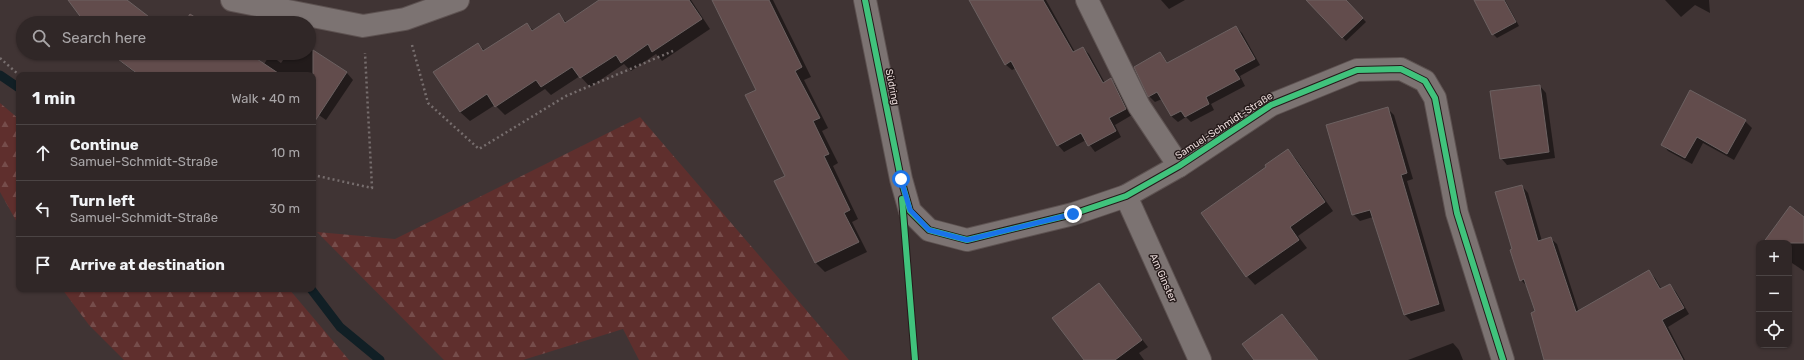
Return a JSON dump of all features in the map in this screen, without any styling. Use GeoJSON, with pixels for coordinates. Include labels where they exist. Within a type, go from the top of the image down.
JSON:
{"type":"FeatureCollection","features":[{"type":"Feature","properties":{"kind":"street"},"geometry":{"type":"LineString","coordinates":[[232,0],[313,16]]}},
{"type":"Feature","properties":{"kind":"street"},"geometry":{"type":"LineString","coordinates":[[316,17],[363,26],[405,19],[458,0]]}},
{"type":"Feature","properties":{"kind":"street","name":"Südring"},"geometry":{"type":"LineString","coordinates":[[865,0],[901,179]]}},
{"type":"Feature","properties":{"kind":"street","name":"Samuel-Schmidt-Straße"},"geometry":{"type":"LineString","coordinates":[[1087,0],[1139,106],[1179,166]]}},
{"type":"Feature","properties":{"kind":"street","name":"Samuel-Schmidt-Straße"},"geometry":{"type":"LineString","coordinates":[[901,179],[910,210],[929,230],[967,240],[1073,214],[1126,196],[1179,166],[1271,105],[1358,70],[1400,68],[1425,81],[1435,98],[1457,213],[1503,360]]}},
{"type":"Feature","properties":{"kind":"street","name":"Am Ginster"},"geometry":{"type":"LineString","coordinates":[[1126,196],[1200,360]]}},
{"type":"Feature","properties":{"kind":"path"},"geometry":{"type":"LineString","coordinates":[[405,19],[428,103],[480,149],[566,96],[673,51]]}},
{"type":"Feature","properties":{"kind":"path"},"geometry":{"type":"LineString","coordinates":[[316,176],[372,188],[363,26]]}},
{"type":"Feature","properties":{"kind":"path"},"geometry":{"type":"LineString","coordinates":[[0,58],[16,72]]}},
{"type":"Feature","properties":{"kind":"green space"},"geometry":{"type":"Polygon","coordinates":[[[0,103],[16,116],[16,221],[0,192],[0,103]]]}},
{"type":"Feature","properties":{"kind":"green space"},"geometry":{"type":"Polygon","coordinates":[[[640,117],[849,360],[639,360],[623,329],[523,360],[444,360],[317,232],[395,239],[640,117]]]}},
{"type":"Feature","properties":{"kind":"green space"},"geometry":{"type":"Polygon","coordinates":[[[64,292],[292,292],[349,360],[124,360],[89,325],[64,292]]]}},
{"type":"Feature","properties":{"kind":"building"},"geometry":{"type":"Polygon","coordinates":[[[68,0],[127,0],[148,16],[80,16],[68,0]]]}},
{"type":"Feature","properties":{"kind":"building"},"geometry":{"type":"Polygon","coordinates":[[[599,0],[689,0],[702,19],[652,52],[648,44],[621,63],[616,55],[580,78],[572,67],[541,87],[536,80],[495,107],[487,94],[460,112],[433,72],[478,43],[483,51],[527,23],[532,31],[559,13],[565,23],[599,0]]]}},
{"type":"Feature","properties":{"kind":"building"},"geometry":{"type":"Polygon","coordinates":[[[712,0],[769,0],[802,67],[795,71],[820,118],[813,121],[829,154],[824,156],[850,210],[844,213],[859,242],[815,263],[774,181],[785,176],[745,95],[756,90],[712,0]]]}},
{"type":"Feature","properties":{"kind":"building"},"geometry":{"type":"Polygon","coordinates":[[[969,0],[1043,0],[1073,52],[1083,47],[1103,83],[1111,78],[1126,109],[1109,118],[1116,131],[1088,146],[1081,133],[1057,146],[1011,61],[1005,65],[969,0]]]}},
{"type":"Feature","properties":{"kind":"building"},"geometry":{"type":"Polygon","coordinates":[[[1306,0],[1346,0],[1363,18],[1342,38],[1306,0]]]}},
{"type":"Feature","properties":{"kind":"building"},"geometry":{"type":"Polygon","coordinates":[[[1474,0],[1504,0],[1516,22],[1492,35],[1474,0]]]}},
{"type":"Feature","properties":{"kind":"building"},"geometry":{"type":"Polygon","coordinates":[[[1236,26],[1255,59],[1234,70],[1240,79],[1206,97],[1209,104],[1185,117],[1181,111],[1171,116],[1157,92],[1148,97],[1134,67],[1160,52],[1167,63],[1236,26]]]}},
{"type":"Feature","properties":{"kind":"building"},"geometry":{"type":"Polygon","coordinates":[[[316,52],[347,72],[316,119],[316,72],[313,72],[313,60],[316,60],[316,52]]]}},
{"type":"Feature","properties":{"kind":"building"},"geometry":{"type":"Polygon","coordinates":[[[119,60],[258,60],[276,72],[135,72],[119,60]]]}},
{"type":"Feature","properties":{"kind":"building"},"geometry":{"type":"Polygon","coordinates":[[[1540,85],[1549,152],[1500,159],[1490,91],[1540,85]]]}},
{"type":"Feature","properties":{"kind":"building"},"geometry":{"type":"Polygon","coordinates":[[[1690,90],[1746,120],[1727,154],[1697,137],[1685,158],[1661,145],[1690,90]]]}},
{"type":"Feature","properties":{"kind":"building"},"geometry":{"type":"Polygon","coordinates":[[[1388,107],[1407,173],[1401,175],[1439,304],[1404,315],[1370,210],[1352,215],[1326,125],[1388,107]]]}},
{"type":"Feature","properties":{"kind":"building"},"geometry":{"type":"Polygon","coordinates":[[[1288,149],[1325,202],[1290,227],[1299,240],[1246,277],[1201,213],[1266,167],[1265,165],[1288,149]]]}},
{"type":"Feature","properties":{"kind":"building"},"geometry":{"type":"Polygon","coordinates":[[[1522,185],[1538,241],[1551,237],[1576,312],[1649,270],[1660,289],[1670,284],[1684,308],[1662,320],[1683,360],[1544,360],[1531,313],[1535,311],[1524,279],[1520,281],[1510,250],[1512,249],[1495,192],[1522,185]]]}},
{"type":"Feature","properties":{"kind":"building"},"geometry":{"type":"Polygon","coordinates":[[[1790,206],[1804,217],[1804,243],[1792,243],[1792,240],[1765,240],[1790,206]]]}},
{"type":"Feature","properties":{"kind":"building"},"geometry":{"type":"Polygon","coordinates":[[[1099,283],[1142,340],[1115,360],[1084,360],[1052,318],[1099,283]]]}},
{"type":"Feature","properties":{"kind":"building"},"geometry":{"type":"Polygon","coordinates":[[[1282,314],[1318,360],[1254,360],[1242,344],[1282,314]]]}},
{"type":"Feature","properties":{"kind":"waterway"},"geometry":{"type":"LineString","coordinates":[[0,75],[16,86]]}},
{"type":"Feature","properties":{"kind":"waterway"},"geometry":{"type":"LineString","coordinates":[[313,292],[340,327],[380,360]]}},
{"type":"Feature","properties":{"kind":"cycle path"},"geometry":{"type":"LineString","coordinates":[[865,0],[901,179],[910,211],[929,230],[967,240],[1073,214],[1126,196],[1179,166],[1271,105],[1357,70],[1401,69],[1425,81],[1435,98],[1457,213],[1503,360]]}},
{"type":"Feature","properties":{"kind":"cycle path"},"geometry":{"type":"LineString","coordinates":[[902,199],[915,360]]}},
{"type":"Feature","properties":{"kind":"route"},"geometry":{"type":"LineString","coordinates":[[901,179],[910,210],[929,230],[967,240],[1073,214]]}}]}
